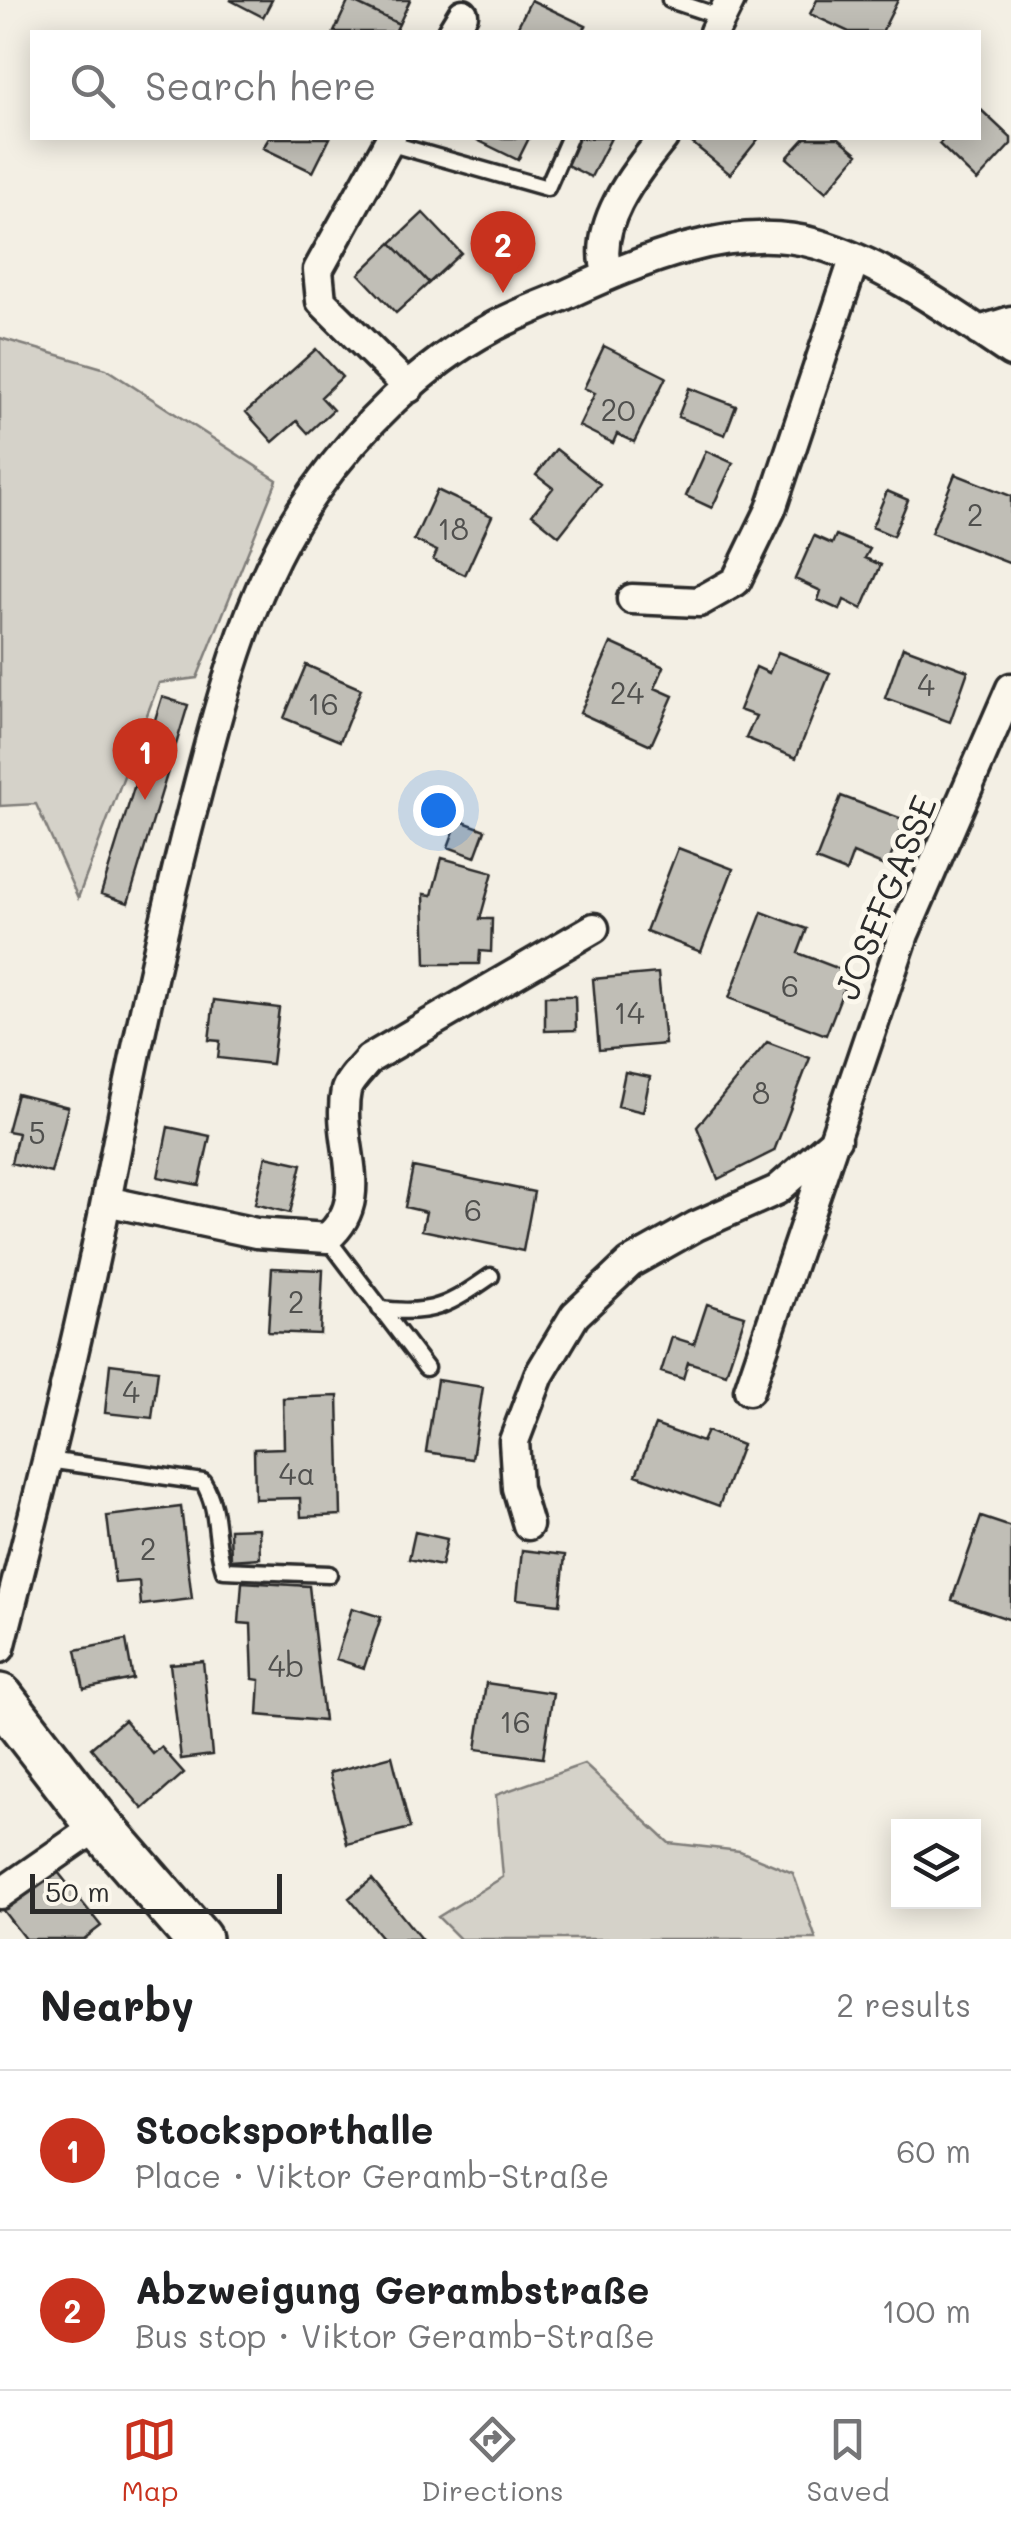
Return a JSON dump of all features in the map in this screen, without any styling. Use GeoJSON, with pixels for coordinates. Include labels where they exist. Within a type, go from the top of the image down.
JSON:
{"type":"FeatureCollection","features":[{"type":"Feature","properties":{"kind":"main road"},"geometry":{"type":"LineString","coordinates":[[0,1697],[98,1825],[198,1939]]}},
{"type":"Feature","properties":{"kind":"street"},"geometry":{"type":"LineString","coordinates":[[389,140],[318,270],[321,302],[408,388]]}},
{"type":"Feature","properties":{"kind":"street"},"geometry":{"type":"LineString","coordinates":[[608,276],[601,256],[612,214],[635,172],[660,140]]}},
{"type":"Feature","properties":{"kind":"street"},"geometry":{"type":"LineString","coordinates":[[0,1648],[48,1460],[106,1200],[144,1000],[224,686],[271,571],[311,496],[346,450],[408,388],[490,328],[608,276],[674,252],[761,236],[816,244],[854,260],[1011,352]]}},
{"type":"Feature","properties":{"kind":"street"},"geometry":{"type":"LineString","coordinates":[[632,599],[699,602],[736,581],[771,509],[854,260]]}},
{"type":"Feature","properties":{"kind":"street"},"geometry":{"type":"LineString","coordinates":[[979,332],[1011,321]]}},
{"type":"Feature","properties":{"kind":"street","name":"JOSEFGASSE"},"geometry":{"type":"LineString","coordinates":[[749,1390],[904,934],[1011,688]]}},
{"type":"Feature","properties":{"kind":"street"},"geometry":{"type":"LineString","coordinates":[[106,1200],[256,1233],[326,1238],[343,1224],[353,1200],[345,1143],[346,1087],[369,1059],[594,928]]}},
{"type":"Feature","properties":{"kind":"street"},"geometry":{"type":"LineString","coordinates":[[528,1525],[517,1488],[514,1441],[540,1376],[575,1314],[630,1263],[696,1226],[777,1190],[837,1138]]}},
{"type":"Feature","properties":{"kind":"street"},"geometry":{"type":"LineString","coordinates":[[0,1894],[98,1825]]}},
{"type":"Feature","properties":{"kind":"lane"},"geometry":{"type":"LineString","coordinates":[[670,0],[722,17]]}},
{"type":"Feature","properties":{"kind":"lane"},"geometry":{"type":"LineString","coordinates":[[389,140],[547,188],[569,140]]}},
{"type":"Feature","properties":{"kind":"lane"},"geometry":{"type":"LineString","coordinates":[[326,1238],[426,1368]]}},
{"type":"Feature","properties":{"kind":"lane"},"geometry":{"type":"LineString","coordinates":[[380,1309],[416,1314],[452,1304],[491,1276]]}},
{"type":"Feature","properties":{"kind":"lane"},"geometry":{"type":"LineString","coordinates":[[48,1460],[202,1482],[216,1503],[218,1550],[224,1570],[329,1574]]}},
{"type":"Feature","properties":{"kind":"shaded area"},"geometry":{"type":"Polygon","coordinates":[[[0,338],[106,369],[277,480],[197,678],[159,683],[78,898],[36,804],[0,806],[0,338]]]}},
{"type":"Feature","properties":{"kind":"shaded area"},"geometry":{"type":"Polygon","coordinates":[[[584,1764],[669,1843],[740,1851],[793,1873],[816,1939],[460,1939],[438,1917],[503,1877],[496,1795],[584,1764]]]}},
{"type":"Feature","properties":{"kind":"building"},"geometry":{"type":"Polygon","coordinates":[[[230,0],[272,0],[263,17],[230,0]]]}},
{"type":"Feature","properties":{"kind":"building"},"geometry":{"type":"Polygon","coordinates":[[[349,0],[410,0],[399,24],[349,0]]]}},
{"type":"Feature","properties":{"kind":"building"},"geometry":{"type":"Polygon","coordinates":[[[349,0],[399,24],[396,30],[335,30],[349,0]]]}},
{"type":"Feature","properties":{"kind":"building"},"geometry":{"type":"Polygon","coordinates":[[[531,0],[586,26],[583,30],[516,30],[531,0]]]}},
{"type":"Feature","properties":{"kind":"building"},"geometry":{"type":"Polygon","coordinates":[[[817,0],[898,0],[883,30],[845,30],[810,14],[817,0]]]}},
{"type":"Feature","properties":{"kind":"building"},"geometry":{"type":"Polygon","coordinates":[[[981,110],[1011,138],[1011,144],[977,181],[939,144],[943,140],[981,140],[981,110]]]}},
{"type":"Feature","properties":{"kind":"building"},"geometry":{"type":"Polygon","coordinates":[[[268,140],[329,140],[313,172],[263,148],[268,140]]]}},
{"type":"Feature","properties":{"kind":"building"},"geometry":{"type":"Polygon","coordinates":[[[477,140],[528,140],[518,160],[477,140]]]}},
{"type":"Feature","properties":{"kind":"building"},"geometry":{"type":"Polygon","coordinates":[[[575,140],[610,140],[591,177],[563,163],[575,140]]]}},
{"type":"Feature","properties":{"kind":"building"},"geometry":{"type":"Polygon","coordinates":[[[692,140],[757,140],[730,174],[692,140]]]}},
{"type":"Feature","properties":{"kind":"building"},"geometry":{"type":"Polygon","coordinates":[[[803,140],[841,140],[858,154],[826,192],[787,158],[803,140]]]}},
{"type":"Feature","properties":{"kind":"building"},"geometry":{"type":"Polygon","coordinates":[[[423,213],[461,253],[429,283],[391,243],[423,213]]]}},
{"type":"Feature","properties":{"kind":"building"},"geometry":{"type":"Polygon","coordinates":[[[391,243],[429,283],[396,313],[359,274],[391,243]]]}},
{"type":"Feature","properties":{"kind":"building"},"geometry":{"type":"Polygon","coordinates":[[[604,346],[666,377],[634,442],[617,434],[613,443],[579,426],[595,393],[584,388],[604,346]]]}},
{"type":"Feature","properties":{"kind":"building"},"geometry":{"type":"Polygon","coordinates":[[[316,349],[342,377],[321,397],[333,410],[308,433],[297,421],[273,442],[246,412],[316,349]]]}},
{"type":"Feature","properties":{"kind":"building"},"geometry":{"type":"Polygon","coordinates":[[[689,388],[736,406],[725,435],[678,417],[689,388]]]}},
{"type":"Feature","properties":{"kind":"building"},"geometry":{"type":"Polygon","coordinates":[[[556,449],[600,484],[559,536],[532,514],[553,488],[536,475],[556,449]]]}},
{"type":"Feature","properties":{"kind":"building"},"geometry":{"type":"Polygon","coordinates":[[[706,451],[733,463],[712,508],[686,496],[706,451]]]}},
{"type":"Feature","properties":{"kind":"building"},"geometry":{"type":"Polygon","coordinates":[[[955,474],[1011,496],[1011,564],[931,533],[955,474]]]}},
{"type":"Feature","properties":{"kind":"building"},"geometry":{"type":"Polygon","coordinates":[[[437,490],[492,516],[465,575],[433,560],[437,551],[414,540],[437,490]]]}},
{"type":"Feature","properties":{"kind":"building"},"geometry":{"type":"Polygon","coordinates":[[[887,491],[908,500],[893,536],[872,527],[887,491]]]}},
{"type":"Feature","properties":{"kind":"building"},"geometry":{"type":"Polygon","coordinates":[[[836,535],[870,549],[865,558],[881,565],[862,609],[844,600],[840,610],[818,600],[821,591],[795,579],[814,536],[832,544],[836,535]]]}},
{"type":"Feature","properties":{"kind":"building"},"geometry":{"type":"Polygon","coordinates":[[[611,643],[664,667],[655,688],[673,696],[651,745],[580,713],[611,643]]]}},
{"type":"Feature","properties":{"kind":"building"},"geometry":{"type":"Polygon","coordinates":[[[903,647],[968,671],[950,722],[885,698],[903,647]]]}},
{"type":"Feature","properties":{"kind":"building"},"geometry":{"type":"Polygon","coordinates":[[[778,652],[830,673],[796,758],[746,738],[756,716],[739,710],[756,667],[769,673],[778,652]]]}},
{"type":"Feature","properties":{"kind":"building"},"geometry":{"type":"Polygon","coordinates":[[[306,665],[361,689],[340,741],[284,718],[306,665]]]}},
{"type":"Feature","properties":{"kind":"building"},"geometry":{"type":"Polygon","coordinates":[[[162,697],[188,705],[128,903],[101,894],[162,697]]]}},
{"type":"Feature","properties":{"kind":"building"},"geometry":{"type":"Polygon","coordinates":[[[841,796],[905,820],[887,867],[853,853],[846,872],[816,860],[841,796]]]}},
{"type":"Feature","properties":{"kind":"building"},"geometry":{"type":"Polygon","coordinates":[[[458,820],[485,830],[475,857],[448,847],[458,820]]]}},
{"type":"Feature","properties":{"kind":"building"},"geometry":{"type":"Polygon","coordinates":[[[678,848],[733,869],[701,952],[646,931],[678,848]]]}},
{"type":"Feature","properties":{"kind":"building"},"geometry":{"type":"Polygon","coordinates":[[[442,858],[493,872],[480,919],[492,919],[491,952],[480,951],[479,964],[426,964],[424,894],[432,895],[442,858]]]}},
{"type":"Feature","properties":{"kind":"building"},"geometry":{"type":"Polygon","coordinates":[[[762,912],[807,929],[798,953],[850,973],[826,1035],[729,998],[762,912]]]}},
{"type":"Feature","properties":{"kind":"building"},"geometry":{"type":"Polygon","coordinates":[[[658,973],[665,1044],[599,1050],[593,979],[658,973]]]}},
{"type":"Feature","properties":{"kind":"building"},"geometry":{"type":"Polygon","coordinates":[[[545,996],[575,996],[576,1030],[545,1031],[545,996]]]}},
{"type":"Feature","properties":{"kind":"building"},"geometry":{"type":"Polygon","coordinates":[[[214,1000],[279,1008],[272,1064],[218,1058],[220,1041],[209,1040],[214,1000]]]}},
{"type":"Feature","properties":{"kind":"building"},"geometry":{"type":"Polygon","coordinates":[[[767,1042],[810,1058],[774,1151],[718,1179],[697,1127],[767,1042]]]}},
{"type":"Feature","properties":{"kind":"building"},"geometry":{"type":"Polygon","coordinates":[[[625,1072],[650,1077],[643,1112],[618,1106],[625,1072]]]}},
{"type":"Feature","properties":{"kind":"building"},"geometry":{"type":"Polygon","coordinates":[[[17,1094],[68,1107],[51,1173],[11,1163],[18,1133],[7,1131],[17,1094]]]}},
{"type":"Feature","properties":{"kind":"building"},"geometry":{"type":"Polygon","coordinates":[[[168,1127],[210,1136],[199,1185],[158,1177],[168,1127]]]}},
{"type":"Feature","properties":{"kind":"building"},"geometry":{"type":"Polygon","coordinates":[[[266,1156],[302,1164],[290,1213],[255,1204],[266,1156]]]}},
{"type":"Feature","properties":{"kind":"building"},"geometry":{"type":"Polygon","coordinates":[[[413,1167],[534,1192],[523,1251],[422,1230],[426,1212],[405,1207],[413,1167]]]}},
{"type":"Feature","properties":{"kind":"building"},"geometry":{"type":"Polygon","coordinates":[[[272,1268],[323,1270],[320,1334],[268,1332],[272,1268]]]}},
{"type":"Feature","properties":{"kind":"building"},"geometry":{"type":"Polygon","coordinates":[[[707,1304],[745,1316],[726,1374],[688,1362],[683,1379],[661,1372],[672,1337],[694,1344],[707,1304]]]}},
{"type":"Feature","properties":{"kind":"building"},"geometry":{"type":"Polygon","coordinates":[[[110,1364],[158,1370],[152,1418],[105,1413],[110,1364]]]}},
{"type":"Feature","properties":{"kind":"building"},"geometry":{"type":"Polygon","coordinates":[[[437,1380],[483,1387],[472,1459],[426,1452],[437,1380]]]}},
{"type":"Feature","properties":{"kind":"building"},"geometry":{"type":"Polygon","coordinates":[[[338,1396],[341,1515],[301,1517],[300,1498],[255,1499],[254,1449],[284,1448],[283,1398],[338,1396]]]}},
{"type":"Feature","properties":{"kind":"building"},"geometry":{"type":"Polygon","coordinates":[[[655,1425],[702,1442],[707,1431],[742,1445],[719,1506],[636,1475],[655,1425]]]}},
{"type":"Feature","properties":{"kind":"building"},"geometry":{"type":"Polygon","coordinates":[[[181,1507],[192,1599],[141,1605],[139,1581],[115,1583],[107,1516],[181,1507]]]}},
{"type":"Feature","properties":{"kind":"building"},"geometry":{"type":"Polygon","coordinates":[[[981,1517],[1011,1527],[1011,1620],[952,1600],[981,1517]]]}},
{"type":"Feature","properties":{"kind":"building"},"geometry":{"type":"Polygon","coordinates":[[[259,1528],[260,1558],[231,1560],[230,1529],[259,1528]]]}},
{"type":"Feature","properties":{"kind":"building"},"geometry":{"type":"Polygon","coordinates":[[[415,1532],[447,1539],[441,1566],[409,1559],[415,1532]]]}},
{"type":"Feature","properties":{"kind":"building"},"geometry":{"type":"Polygon","coordinates":[[[522,1550],[565,1555],[560,1604],[517,1599],[522,1550]]]}},
{"type":"Feature","properties":{"kind":"building"},"geometry":{"type":"Polygon","coordinates":[[[242,1582],[309,1586],[324,1721],[258,1715],[260,1680],[253,1679],[251,1624],[239,1623],[242,1582]]]}},
{"type":"Feature","properties":{"kind":"building"},"geometry":{"type":"Polygon","coordinates":[[[352,1608],[381,1617],[364,1668],[336,1659],[352,1608]]]}},
{"type":"Feature","properties":{"kind":"building"},"geometry":{"type":"Polygon","coordinates":[[[126,1640],[133,1679],[84,1689],[76,1650],[126,1640]]]}},
{"type":"Feature","properties":{"kind":"building"},"geometry":{"type":"Polygon","coordinates":[[[203,1661],[212,1755],[181,1759],[170,1664],[203,1661]]]}},
{"type":"Feature","properties":{"kind":"building"},"geometry":{"type":"Polygon","coordinates":[[[486,1683],[553,1693],[543,1758],[476,1749],[486,1683]]]}},
{"type":"Feature","properties":{"kind":"building"},"geometry":{"type":"Polygon","coordinates":[[[124,1720],[153,1754],[161,1747],[184,1773],[143,1809],[91,1748],[124,1720]]]}},
{"type":"Feature","properties":{"kind":"building"},"geometry":{"type":"Polygon","coordinates":[[[392,1756],[410,1828],[347,1844],[329,1773],[392,1756]]]}},
{"type":"Feature","properties":{"kind":"building"},"geometry":{"type":"Polygon","coordinates":[[[54,1867],[101,1926],[84,1939],[25,1939],[1,1908],[54,1867]]]}},
{"type":"Feature","properties":{"kind":"building"},"geometry":{"type":"Polygon","coordinates":[[[372,1879],[421,1939],[383,1939],[349,1898],[372,1879]]]}},
{"type":"Feature","properties":{"kind":"place","name":"Abzweigung Gerambstraße"},"geometry":{"type":"Point","coordinates":[503,293]}},
{"type":"Feature","properties":{"kind":"place","name":"Stocksporthalle"},"geometry":{"type":"Point","coordinates":[145,800]}}]}
